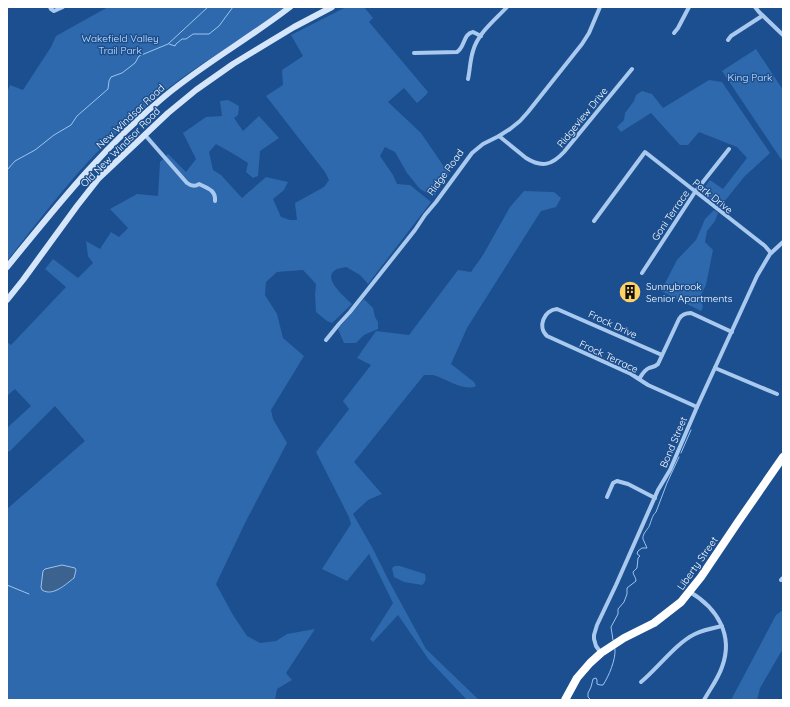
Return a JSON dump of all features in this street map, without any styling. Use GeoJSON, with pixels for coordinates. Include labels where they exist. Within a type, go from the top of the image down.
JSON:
{"type":"FeatureCollection","features":[{"type":"Feature","properties":{"kind":"highway","name":"Liberty Street"},"geometry":{"type":"LineString","coordinates":[[601,653],[624,638],[654,623],[673,609],[690,592],[783,457]]}},
{"type":"Feature","properties":{"kind":"highway"},"geometry":{"type":"LineString","coordinates":[[565,700],[577,678],[601,653]]}},
{"type":"Feature","properties":{"kind":"street"},"geometry":{"type":"LineString","coordinates":[[50,7],[54,11],[63,7]]}},
{"type":"Feature","properties":{"kind":"street","name":"New Windsor Road"},"geometry":{"type":"LineString","coordinates":[[7,267],[34,233],[104,152],[149,110],[192,74],[256,32],[290,7]]}},
{"type":"Feature","properties":{"kind":"street","name":"Old New Windsor Road"},"geometry":{"type":"LineString","coordinates":[[7,300],[84,196],[104,173],[144,135],[189,95],[215,76],[294,27],[332,7]]}},
{"type":"Feature","properties":{"kind":"street"},"geometry":{"type":"LineString","coordinates":[[468,79],[472,52],[475,45],[481,36],[507,7]]}},
{"type":"Feature","properties":{"kind":"street","name":"Ridge Road"},"geometry":{"type":"LineString","coordinates":[[326,340],[415,230],[472,153],[483,144],[515,126],[570,61],[586,38],[600,7]]}},
{"type":"Feature","properties":{"kind":"street"},"geometry":{"type":"LineString","coordinates":[[674,33],[689,7]]}},
{"type":"Feature","properties":{"kind":"street"},"geometry":{"type":"LineString","coordinates":[[755,7],[762,16],[783,35]]}},
{"type":"Feature","properties":{"kind":"street"},"geometry":{"type":"LineString","coordinates":[[728,40],[731,36],[762,16]]}},
{"type":"Feature","properties":{"kind":"street"},"geometry":{"type":"LineString","coordinates":[[414,53],[457,52],[460,50],[470,32],[474,32],[481,36]]}},
{"type":"Feature","properties":{"kind":"street","name":"Ridgeview Drive"},"geometry":{"type":"LineString","coordinates":[[499,136],[530,161],[538,164],[553,162],[564,152],[632,68]]}},
{"type":"Feature","properties":{"kind":"street"},"geometry":{"type":"LineString","coordinates":[[144,135],[187,183],[192,186],[197,186],[199,184],[212,190],[214,200]]}},
{"type":"Feature","properties":{"kind":"street","name":"Goni Terrace"},"geometry":{"type":"LineString","coordinates":[[642,272],[695,192],[729,150]]}},
{"type":"Feature","properties":{"kind":"street","name":"Park Drive"},"geometry":{"type":"LineString","coordinates":[[594,221],[645,152],[765,246],[771,253]]}},
{"type":"Feature","properties":{"kind":"street","name":"Bond Street"},"geometry":{"type":"LineString","coordinates":[[601,653],[594,642],[594,634],[596,629],[658,490],[670,470],[697,407],[758,276],[771,253],[783,242]]}},
{"type":"Feature","properties":{"kind":"street","name":"Frock Drive"},"geometry":{"type":"LineString","coordinates":[[557,309],[662,355]]}},
{"type":"Feature","properties":{"kind":"street","name":"Frock Terrace"},"geometry":{"type":"LineString","coordinates":[[557,309],[550,310],[546,315],[542,327],[545,334],[631,374],[648,385],[697,407]]}},
{"type":"Feature","properties":{"kind":"street"},"geometry":{"type":"LineString","coordinates":[[639,379],[647,370],[657,365],[679,319],[686,313],[694,314],[732,332]]}},
{"type":"Feature","properties":{"kind":"street"},"geometry":{"type":"LineString","coordinates":[[715,368],[777,394]]}},
{"type":"Feature","properties":{"kind":"street"},"geometry":{"type":"LineString","coordinates":[[607,497],[613,483],[616,482],[628,484],[655,498]]}},
{"type":"Feature","properties":{"kind":"street"},"geometry":{"type":"LineString","coordinates":[[690,592],[710,607],[717,616],[722,626],[725,639],[726,648],[724,662],[718,676],[704,700]]}},
{"type":"Feature","properties":{"kind":"street"},"geometry":{"type":"LineString","coordinates":[[642,682],[687,638],[694,634],[722,626]]}},
{"type":"Feature","properties":{"kind":"green space","name":"Wakefield Valley Trail Park"},"geometry":{"type":"Polygon","coordinates":[[[108,7],[286,7],[171,86],[127,124],[76,176],[7,261],[7,92],[10,85],[23,90],[51,47],[56,36],[108,7]]]}},
{"type":"Feature","properties":{"kind":"green space"},"geometry":{"type":"Polygon","coordinates":[[[346,7],[364,7],[373,18],[369,22],[428,92],[417,103],[404,88],[388,102],[421,133],[449,174],[434,197],[420,189],[407,173],[395,152],[385,147],[380,156],[393,175],[397,184],[410,185],[431,202],[368,284],[360,275],[346,267],[337,269],[332,273],[332,282],[352,304],[332,323],[316,312],[316,284],[303,270],[277,272],[266,282],[265,295],[277,314],[283,338],[304,356],[271,410],[273,419],[287,443],[246,521],[216,584],[233,615],[247,636],[260,643],[276,641],[287,634],[315,629],[286,673],[292,680],[277,689],[275,700],[7,700],[7,509],[85,441],[55,406],[10,451],[7,452],[7,428],[31,406],[15,389],[7,396],[7,342],[11,345],[66,287],[45,269],[53,259],[78,278],[93,263],[88,256],[86,241],[100,249],[111,232],[119,237],[128,228],[110,209],[137,194],[158,196],[160,162],[168,154],[186,172],[196,159],[183,133],[206,117],[222,116],[220,101],[228,100],[239,106],[238,115],[234,118],[243,131],[259,116],[279,138],[260,151],[258,176],[253,178],[246,172],[248,163],[216,144],[209,152],[213,170],[221,175],[242,198],[266,177],[288,182],[284,190],[273,199],[281,217],[290,220],[297,220],[295,203],[324,187],[329,180],[325,172],[266,96],[283,85],[282,70],[303,56],[291,35],[346,7]]]}},
{"type":"Feature","properties":{"kind":"green space","name":"King Park"},"geometry":{"type":"Polygon","coordinates":[[[756,49],[783,90],[783,162],[722,71],[756,49]]]}},
{"type":"Feature","properties":{"kind":"green space"},"geometry":{"type":"Polygon","coordinates":[[[709,80],[722,82],[770,153],[744,177],[720,207],[701,192],[710,180],[723,189],[747,158],[737,147],[699,132],[688,145],[680,145],[651,113],[621,132],[617,127],[624,120],[625,113],[634,101],[636,95],[642,91],[652,94],[663,108],[709,80]]]}},
{"type":"Feature","properties":{"kind":"green space"},"geometry":{"type":"Polygon","coordinates":[[[524,191],[554,192],[561,198],[556,207],[541,211],[467,328],[451,364],[474,382],[476,386],[460,386],[433,375],[424,375],[354,462],[382,494],[368,500],[353,514],[426,649],[479,700],[467,700],[429,660],[398,615],[373,642],[370,639],[393,603],[369,554],[347,581],[322,569],[351,524],[349,517],[316,452],[349,409],[343,401],[371,365],[357,358],[376,331],[409,335],[458,270],[471,272],[483,255],[510,207],[524,191]]]}},
{"type":"Feature","properties":{"kind":"green space"},"geometry":{"type":"Polygon","coordinates":[[[714,210],[718,213],[715,221],[707,231],[705,242],[713,250],[706,285],[700,297],[703,307],[701,311],[661,291],[677,260],[696,240],[705,219],[714,210]]]}},
{"type":"Feature","properties":{"kind":"green space"},"geometry":{"type":"Polygon","coordinates":[[[364,299],[373,308],[378,322],[378,329],[364,335],[356,343],[344,343],[338,329],[364,299]]]}},
{"type":"Feature","properties":{"kind":"green space"},"geometry":{"type":"Polygon","coordinates":[[[395,566],[400,566],[425,574],[425,582],[422,585],[404,582],[394,577],[392,568],[395,566]]]}},
{"type":"Feature","properties":{"kind":"green space"},"geometry":{"type":"Polygon","coordinates":[[[783,610],[783,650],[760,688],[757,700],[731,700],[776,615],[783,610]]]}},
{"type":"Feature","properties":{"kind":"shaded area"},"geometry":{"type":"Polygon","coordinates":[[[62,565],[75,568],[74,578],[55,591],[46,592],[42,590],[43,571],[45,569],[62,565]]]}},
{"type":"Feature","properties":{"kind":"waterway"},"geometry":{"type":"LineString","coordinates":[[7,170],[15,161],[35,150],[54,135],[71,125],[77,116],[108,89],[111,77],[122,73],[135,63],[139,56],[168,44],[208,7]]}},
{"type":"Feature","properties":{"kind":"waterway"},"geometry":{"type":"LineString","coordinates":[[169,44],[175,46],[182,39],[186,39],[193,34],[209,34],[219,26],[233,7]]}},
{"type":"Feature","properties":{"kind":"waterway"},"geometry":{"type":"LineString","coordinates":[[681,453],[691,430]]}},
{"type":"Feature","properties":{"kind":"waterway"},"geometry":{"type":"LineString","coordinates":[[613,640],[611,627],[618,614],[618,609],[624,602],[627,594],[627,588],[636,581],[633,572],[637,568],[638,558],[640,556],[637,554],[638,551],[642,548],[647,548],[643,537],[656,512],[679,457]]}},
{"type":"Feature","properties":{"kind":"waterway"},"geometry":{"type":"LineString","coordinates":[[7,585],[29,594]]}},
{"type":"Feature","properties":{"kind":"waterway"},"geometry":{"type":"LineString","coordinates":[[589,700],[588,693],[593,679],[596,678],[597,684],[603,685],[608,677],[612,667],[615,649]]}},
{"type":"Feature","properties":{"kind":"place","name":"Sunnybrook Senior Apartments"},"geometry":{"type":"Point","coordinates":[630,292]}}]}
